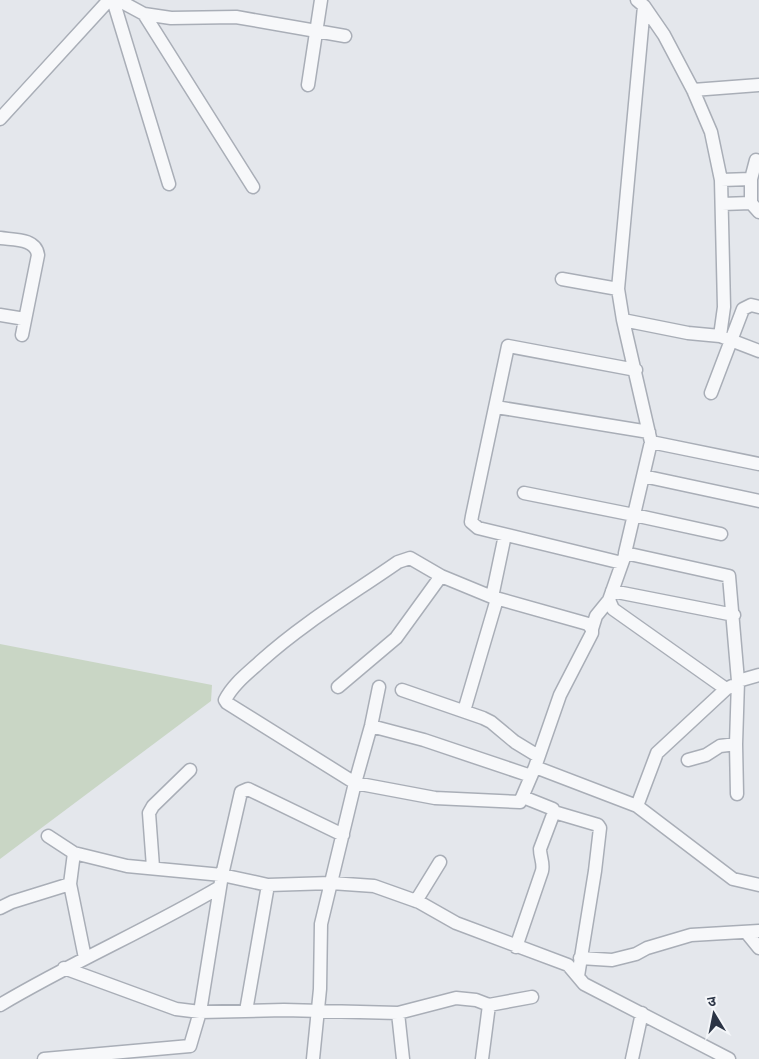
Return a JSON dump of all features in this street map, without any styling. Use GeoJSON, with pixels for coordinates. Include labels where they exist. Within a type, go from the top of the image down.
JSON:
{"type":"FeatureCollection","features":[{"type":"Feature","properties":{"kind":"street"},"geometry":{"type":"LineString","coordinates":[[0,119],[111,0],[169,184]]}},
{"type":"Feature","properties":{"kind":"street"},"geometry":{"type":"LineString","coordinates":[[118,0],[144,14],[170,18],[236,17],[345,36]]}},
{"type":"Feature","properties":{"kind":"street"},"geometry":{"type":"LineString","coordinates":[[308,85],[321,0]]}},
{"type":"Feature","properties":{"kind":"street"},"geometry":{"type":"LineString","coordinates":[[641,3],[664,34],[693,90],[711,132],[721,180],[726,338]]}},
{"type":"Feature","properties":{"kind":"street"},"geometry":{"type":"LineString","coordinates":[[592,628],[588,624],[494,598],[441,576],[410,558],[404,559],[288,638],[242,678],[225,698],[227,703],[355,783],[435,798],[520,802],[523,797],[560,695],[592,633],[596,616],[611,596],[624,558],[650,437],[623,320],[618,289],[641,3]]}},
{"type":"Feature","properties":{"kind":"street"},"geometry":{"type":"LineString","coordinates":[[144,14],[252,187]]}},
{"type":"Feature","properties":{"kind":"street"},"geometry":{"type":"LineString","coordinates":[[693,90],[759,85]]}},
{"type":"Feature","properties":{"kind":"street"},"geometry":{"type":"LineString","coordinates":[[722,204],[755,207],[751,179],[756,160]]}},
{"type":"Feature","properties":{"kind":"street"},"geometry":{"type":"LineString","coordinates":[[721,180],[751,179]]}},
{"type":"Feature","properties":{"kind":"street"},"geometry":{"type":"LineString","coordinates":[[0,238],[31,243],[38,250],[22,335]]}},
{"type":"Feature","properties":{"kind":"street"},"geometry":{"type":"LineString","coordinates":[[562,279],[618,289]]}},
{"type":"Feature","properties":{"kind":"street"},"geometry":{"type":"LineString","coordinates":[[710,393],[726,338],[746,306],[759,307]]}},
{"type":"Feature","properties":{"kind":"street"},"geometry":{"type":"LineString","coordinates":[[0,315],[25,320]]}},
{"type":"Feature","properties":{"kind":"street"},"geometry":{"type":"LineString","coordinates":[[623,320],[688,333],[726,338],[759,351]]}},
{"type":"Feature","properties":{"kind":"street"},"geometry":{"type":"LineString","coordinates":[[636,370],[508,346],[471,522],[478,528],[505,535],[624,558],[728,575],[730,578],[734,615],[738,682],[736,794]]}},
{"type":"Feature","properties":{"kind":"street"},"geometry":{"type":"LineString","coordinates":[[496,407],[650,437],[759,464]]}},
{"type":"Feature","properties":{"kind":"street"},"geometry":{"type":"LineString","coordinates":[[643,476],[759,502]]}},
{"type":"Feature","properties":{"kind":"street"},"geometry":{"type":"LineString","coordinates":[[524,493],[634,514],[721,534]]}},
{"type":"Feature","properties":{"kind":"street"},"geometry":{"type":"LineString","coordinates":[[464,711],[494,598],[505,535]]}},
{"type":"Feature","properties":{"kind":"street"},"geometry":{"type":"LineString","coordinates":[[338,687],[396,638],[441,576]]}},
{"type":"Feature","properties":{"kind":"street"},"geometry":{"type":"LineString","coordinates":[[611,596],[734,615]]}},
{"type":"Feature","properties":{"kind":"street"},"geometry":{"type":"LineString","coordinates":[[611,596],[614,609],[726,689]]}},
{"type":"Feature","properties":{"kind":"street"},"geometry":{"type":"LineString","coordinates":[[636,806],[657,753],[726,689],[738,682],[759,675]]}},
{"type":"Feature","properties":{"kind":"street"},"geometry":{"type":"LineString","coordinates":[[313,1059],[322,963],[321,924],[379,688]]}},
{"type":"Feature","properties":{"kind":"street"},"geometry":{"type":"LineString","coordinates":[[402,690],[491,722],[515,742],[535,766]]}},
{"type":"Feature","properties":{"kind":"street"},"geometry":{"type":"LineString","coordinates":[[371,726],[535,766],[636,806],[733,879],[759,885]]}},
{"type":"Feature","properties":{"kind":"street"},"geometry":{"type":"LineString","coordinates":[[688,760],[706,755],[720,746],[736,744]]}},
{"type":"Feature","properties":{"kind":"street"},"geometry":{"type":"LineString","coordinates":[[153,867],[149,813],[153,806],[190,770]]}},
{"type":"Feature","properties":{"kind":"street"},"geometry":{"type":"LineString","coordinates":[[44,1059],[190,1046],[200,1012],[221,881],[241,792],[248,789],[342,835]]}},
{"type":"Feature","properties":{"kind":"street"},"geometry":{"type":"LineString","coordinates":[[523,797],[554,812],[598,825],[600,828],[578,976]]}},
{"type":"Feature","properties":{"kind":"street"},"geometry":{"type":"LineString","coordinates":[[516,946],[542,871],[544,863],[540,849],[554,812]]}},
{"type":"Feature","properties":{"kind":"street"},"geometry":{"type":"LineString","coordinates":[[48,836],[74,854],[127,866],[153,867],[221,881],[268,885],[331,883],[374,886],[416,901],[456,923],[568,965],[584,984],[729,1059]]}},
{"type":"Feature","properties":{"kind":"street"},"geometry":{"type":"LineString","coordinates":[[74,854],[70,884],[85,958]]}},
{"type":"Feature","properties":{"kind":"street"},"geometry":{"type":"LineString","coordinates":[[416,901],[440,862]]}},
{"type":"Feature","properties":{"kind":"street"},"geometry":{"type":"LineString","coordinates":[[0,1005],[64,968],[182,909],[221,881]]}},
{"type":"Feature","properties":{"kind":"street"},"geometry":{"type":"LineString","coordinates":[[0,908],[12,902],[70,884]]}},
{"type":"Feature","properties":{"kind":"street"},"geometry":{"type":"LineString","coordinates":[[246,1011],[268,885]]}},
{"type":"Feature","properties":{"kind":"street"},"geometry":{"type":"LineString","coordinates":[[580,958],[612,960],[636,954],[647,948],[691,935],[759,931]]}},
{"type":"Feature","properties":{"kind":"street"},"geometry":{"type":"LineString","coordinates":[[746,932],[759,948]]}},
{"type":"Feature","properties":{"kind":"street"},"geometry":{"type":"LineString","coordinates":[[64,968],[176,1009],[200,1012],[284,1010],[398,1013],[456,998],[476,1000],[489,1005],[532,997]]}},
{"type":"Feature","properties":{"kind":"street"},"geometry":{"type":"LineString","coordinates":[[482,1059],[489,1005]]}},
{"type":"Feature","properties":{"kind":"street"},"geometry":{"type":"LineString","coordinates":[[398,1013],[403,1059]]}},
{"type":"Feature","properties":{"kind":"street"},"geometry":{"type":"LineString","coordinates":[[632,1059],[642,1013]]}},
{"type":"Feature","properties":{"kind":"green space"},"geometry":{"type":"Polygon","coordinates":[[[0,644],[212,685],[211,701],[0,859],[0,644]]]}}]}
